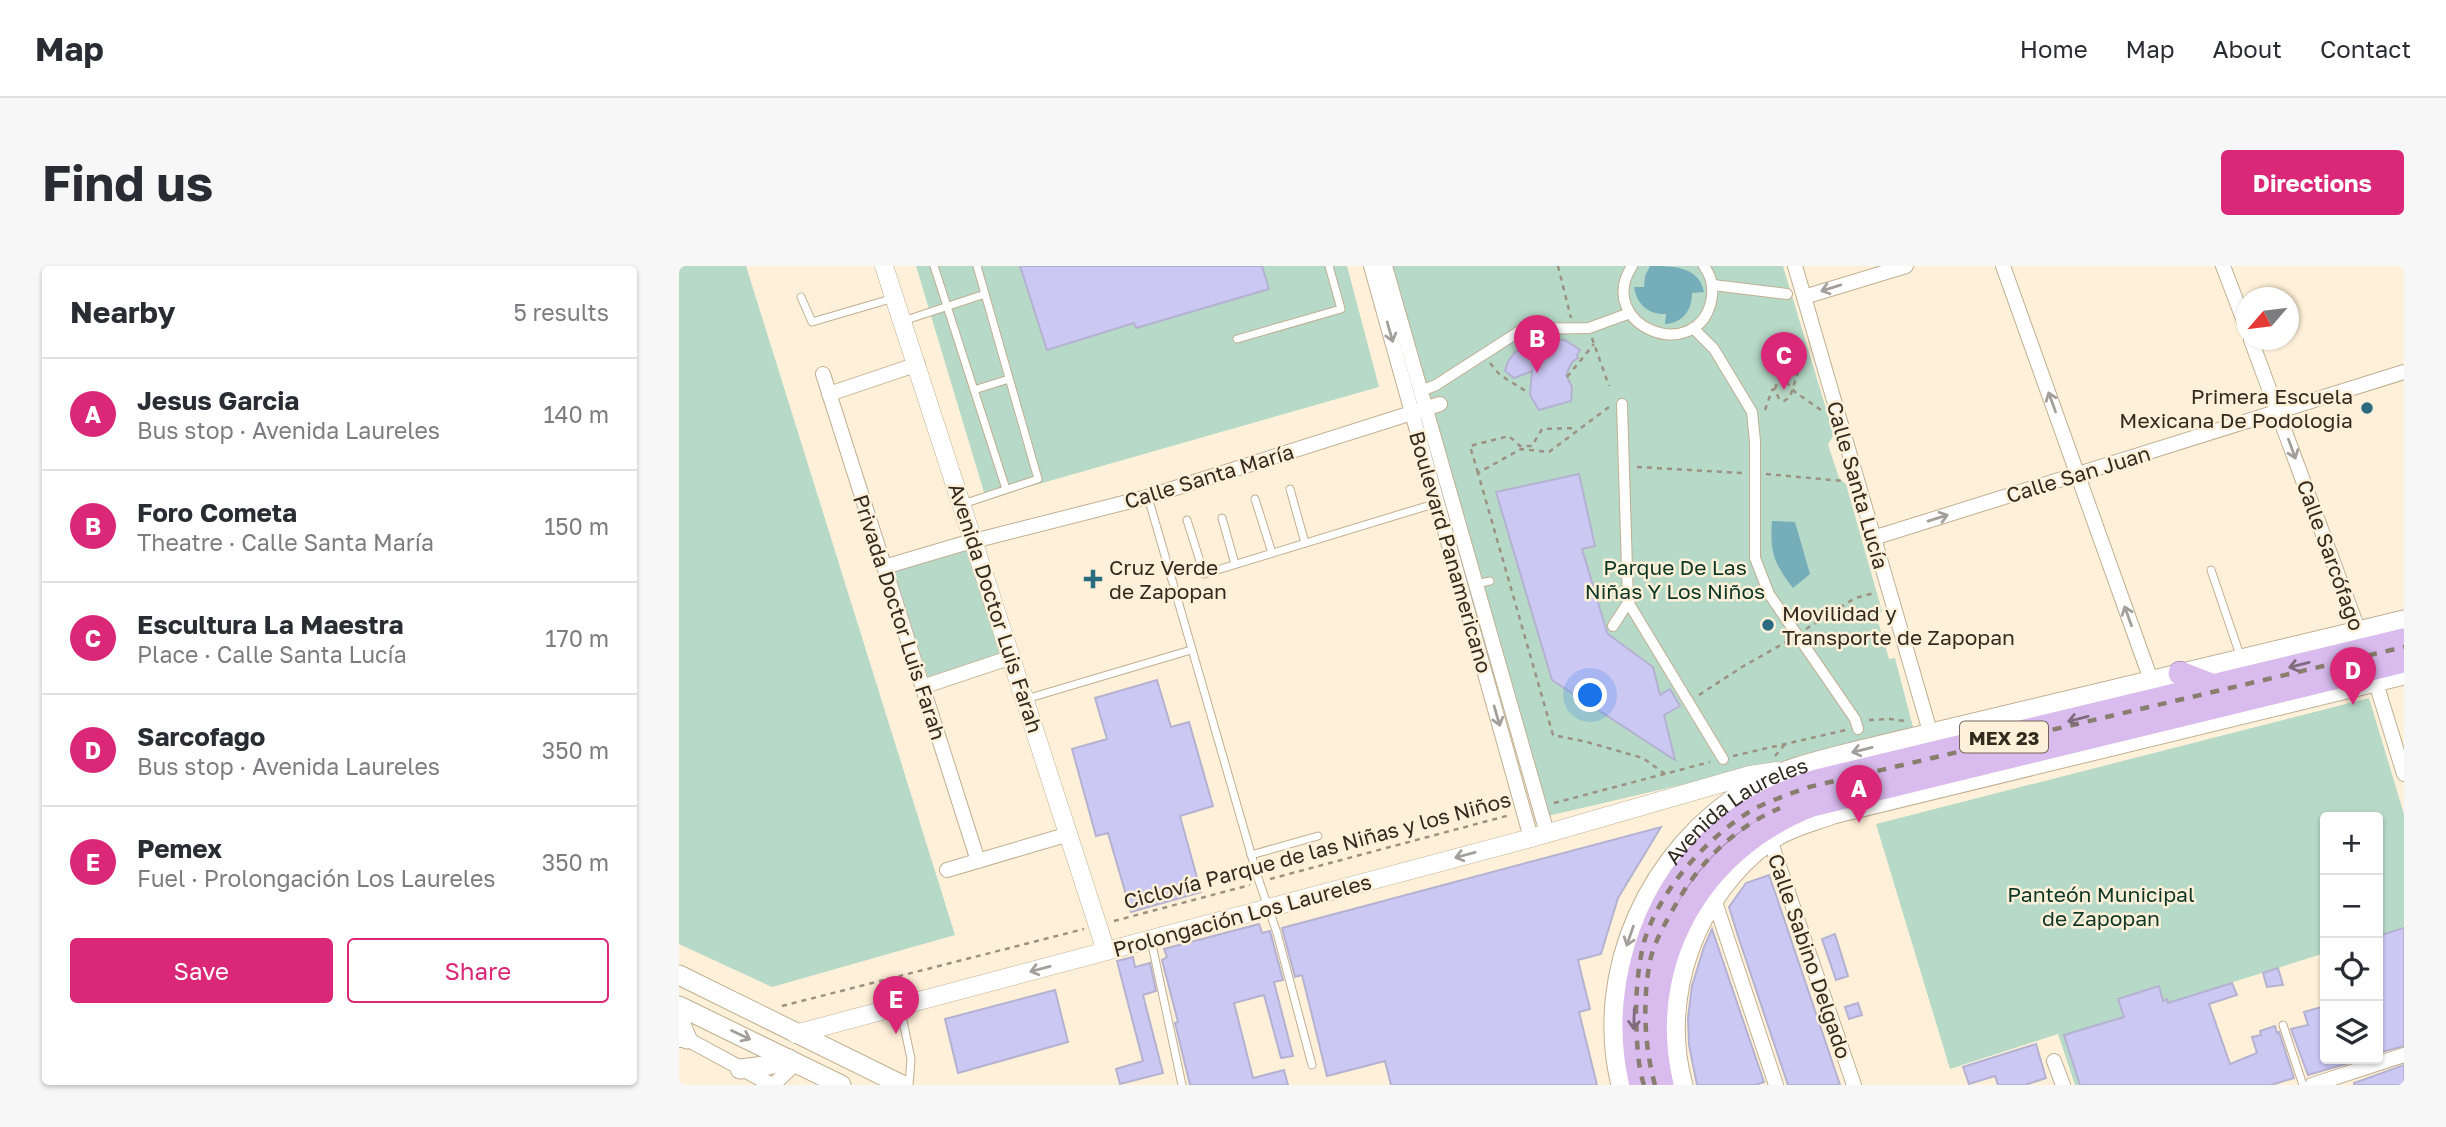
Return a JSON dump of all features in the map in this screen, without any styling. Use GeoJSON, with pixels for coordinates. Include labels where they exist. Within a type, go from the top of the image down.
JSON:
{"type":"FeatureCollection","features":[{"type":"Feature","properties":{"kind":"main road","name":"Avenida Laureles"},"geometry":{"type":"LineString","coordinates":[[2368,658],[2404,620]]}},
{"type":"Feature","properties":{"kind":"main road","name":"Avenida Laureles"},"geometry":{"type":"LineString","coordinates":[[1621,1085],[1617,1071],[1613,1016],[1616,990],[1626,948],[1644,901],[1672,855],[1703,822],[1751,787],[1791,769],[1935,760],[2011,764],[2368,658],[2404,640]]}},
{"type":"Feature","properties":{"kind":"main road","name":"Avenida Laureles"},"geometry":{"type":"LineString","coordinates":[[1662,1085],[1655,1050],[1656,1015],[1660,980],[1671,941],[1700,888],[1728,858],[1812,805],[2151,680],[2242,659],[2368,658],[2404,661]]}},
{"type":"Feature","properties":{"kind":"main road","name":"Avenida Laureles"},"geometry":{"type":"LineString","coordinates":[[1641,1085],[1636,1068],[1633,1017],[1640,970],[1651,934],[1661,910],[1688,867],[1715,838],[1745,814],[1798,787],[1935,760],[2214,686],[2368,658],[2404,675]]}},
{"type":"Feature","properties":{"kind":"main road"},"geometry":{"type":"LineString","coordinates":[[2181,673],[2214,686]]}},
{"type":"Feature","properties":{"kind":"main road","name":"Avenida Laureles"},"geometry":{"type":"LineString","coordinates":[[1683,1085],[1676,1048],[1679,985],[1690,949],[1713,899],[1768,834]]}},
{"type":"Feature","properties":{"kind":"main road"},"geometry":{"type":"LineString","coordinates":[[679,975],[902,1085]]}},
{"type":"Feature","properties":{"kind":"main road"},"geometry":{"type":"LineString","coordinates":[[679,995],[697,984]]}},
{"type":"Feature","properties":{"kind":"main road"},"geometry":{"type":"LineString","coordinates":[[679,1006],[834,1082],[853,1077],[872,1085]]}},
{"type":"Feature","properties":{"kind":"main road"},"geometry":{"type":"LineString","coordinates":[[679,1020],[683,1039]]}},
{"type":"Feature","properties":{"kind":"main road"},"geometry":{"type":"LineString","coordinates":[[743,1077],[765,1066],[792,1061]]}},
{"type":"Feature","properties":{"kind":"street","name":"Avenida Doctor Luis Farah"},"geometry":{"type":"LineString","coordinates":[[884,266],[918,364],[1106,951]]}},
{"type":"Feature","properties":{"kind":"street","name":"Boulevard Panamericano"},"geometry":{"type":"LineString","coordinates":[[1371,266],[1419,411],[1483,582],[1539,807],[1539,836]]}},
{"type":"Feature","properties":{"kind":"street","name":"Boulevard Panamericano"},"geometry":{"type":"LineString","coordinates":[[1385,266],[1421,391],[1419,411],[1438,503],[1523,811],[1539,836]]}},
{"type":"Feature","properties":{"kind":"street"},"geometry":{"type":"LineString","coordinates":[[1632,266],[1624,286],[1630,313],[1644,328],[1656,334],[1676,335],[1693,328],[1703,319],[1709,308],[1713,285],[1704,266]]}},
{"type":"Feature","properties":{"kind":"street","name":"Calle Santa Lucía"},"geometry":{"type":"LineString","coordinates":[[1795,266],[1929,728],[1935,760]]}},
{"type":"Feature","properties":{"kind":"street"},"geometry":{"type":"LineString","coordinates":[[1804,296],[1906,266]]}},
{"type":"Feature","properties":{"kind":"street"},"geometry":{"type":"LineString","coordinates":[[2003,266],[2151,680]]}},
{"type":"Feature","properties":{"kind":"street"},"geometry":{"type":"LineString","coordinates":[[2223,266],[2236,302]]}},
{"type":"Feature","properties":{"kind":"street"},"geometry":{"type":"LineString","coordinates":[[1713,285],[1787,294]]}},
{"type":"Feature","properties":{"kind":"street"},"geometry":{"type":"LineString","coordinates":[[1421,391],[1436,385],[1483,356],[1523,328],[1589,328],[1630,313]]}},
{"type":"Feature","properties":{"kind":"street"},"geometry":{"type":"LineString","coordinates":[[1693,328],[1714,349],[1752,412],[1755,558],[1769,594],[1857,726]]}},
{"type":"Feature","properties":{"kind":"street","name":"Calle Sarcófago"},"geometry":{"type":"LineString","coordinates":[[2255,350],[2368,658],[2404,774]]}},
{"type":"Feature","properties":{"kind":"street"},"geometry":{"type":"LineString","coordinates":[[829,394],[918,364]]}},
{"type":"Feature","properties":{"kind":"street","name":"Calle San Juan"},"geometry":{"type":"LineString","coordinates":[[1873,538],[2404,372]]}},
{"type":"Feature","properties":{"kind":"street","name":"Privada Doctor Luis Farah"},"geometry":{"type":"LineString","coordinates":[[823,374],[978,861]]}},
{"type":"Feature","properties":{"kind":"street","name":"Calle Santa María"},"geometry":{"type":"LineString","coordinates":[[884,567],[1147,496],[1440,404]]}},
{"type":"Feature","properties":{"kind":"street"},"geometry":{"type":"LineString","coordinates":[[1622,404],[1631,598],[1723,759]]}},
{"type":"Feature","properties":{"kind":"street"},"geometry":{"type":"LineString","coordinates":[[1613,626],[1631,598]]}},
{"type":"Feature","properties":{"kind":"street"},"geometry":{"type":"LineString","coordinates":[[922,687],[1012,657]]}},
{"type":"Feature","properties":{"kind":"street","name":"Prolongación Los Laureles"},"geometry":{"type":"LineString","coordinates":[[795,1034],[1539,836],[1750,775],[1791,769]]}},
{"type":"Feature","properties":{"kind":"street"},"geometry":{"type":"LineString","coordinates":[[1689,794],[1702,803],[1705,812],[1703,822]]}},
{"type":"Feature","properties":{"kind":"street"},"geometry":{"type":"LineString","coordinates":[[947,870],[1069,834]]}},
{"type":"Feature","properties":{"kind":"street","name":"Calle Sabino Delgado"},"geometry":{"type":"LineString","coordinates":[[1768,834],[1854,1085]]}},
{"type":"Feature","properties":{"kind":"street"},"geometry":{"type":"LineString","coordinates":[[1713,899],[1776,1085]]}},
{"type":"Feature","properties":{"kind":"street"},"geometry":{"type":"LineString","coordinates":[[683,1039],[743,1077],[772,1085],[792,1061]]}},
{"type":"Feature","properties":{"kind":"street"},"geometry":{"type":"LineString","coordinates":[[2312,1085],[2404,1055]]}},
{"type":"Feature","properties":{"kind":"street"},"geometry":{"type":"LineString","coordinates":[[2054,1061],[2063,1085]]}},
{"type":"Feature","properties":{"kind":"lane"},"geometry":{"type":"LineString","coordinates":[[934,266],[1006,489]]}},
{"type":"Feature","properties":{"kind":"lane"},"geometry":{"type":"LineString","coordinates":[[963,504],[1038,479],[977,266]]}},
{"type":"Feature","properties":{"kind":"lane"},"geometry":{"type":"LineString","coordinates":[[1237,339],[1341,309],[1329,266]]}},
{"type":"Feature","properties":{"kind":"lane"},"geometry":{"type":"LineString","coordinates":[[903,321],[985,294]]}},
{"type":"Feature","properties":{"kind":"lane"},"geometry":{"type":"LineString","coordinates":[[801,297],[812,322],[895,298]]}},
{"type":"Feature","properties":{"kind":"lane"},"geometry":{"type":"LineString","coordinates":[[974,390],[1009,379]]}},
{"type":"Feature","properties":{"kind":"lane"},"geometry":{"type":"LineString","coordinates":[[1290,489],[1305,543]]}},
{"type":"Feature","properties":{"kind":"lane"},"geometry":{"type":"LineString","coordinates":[[1147,496],[1259,882],[1277,933],[1312,1065]]}},
{"type":"Feature","properties":{"kind":"lane"},"geometry":{"type":"LineString","coordinates":[[1255,499],[1272,553]]}},
{"type":"Feature","properties":{"kind":"lane"},"geometry":{"type":"LineString","coordinates":[[1187,520],[1204,574],[1438,503]]}},
{"type":"Feature","properties":{"kind":"lane"},"geometry":{"type":"LineString","coordinates":[[1222,518],[1235,564]]}},
{"type":"Feature","properties":{"kind":"lane"},"geometry":{"type":"LineString","coordinates":[[2211,570],[2242,659]]}},
{"type":"Feature","properties":{"kind":"lane"},"geometry":{"type":"LineString","coordinates":[[1025,699],[1191,650]]}},
{"type":"Feature","properties":{"kind":"lane"},"geometry":{"type":"LineString","coordinates":[[1251,855],[1318,836]]}},
{"type":"Feature","properties":{"kind":"lane"},"geometry":{"type":"LineString","coordinates":[[1151,939],[1182,1085]]}},
{"type":"Feature","properties":{"kind":"lane"},"geometry":{"type":"LineString","coordinates":[[899,1006],[911,1059],[909,1085]]}},
{"type":"Feature","properties":{"kind":"lane"},"geometry":{"type":"LineString","coordinates":[[2283,1025],[2303,1085]]}},
{"type":"Feature","properties":{"kind":"path"},"geometry":{"type":"LineString","coordinates":[[1557,266],[1573,328]]}},
{"type":"Feature","properties":{"kind":"path"},"geometry":{"type":"LineString","coordinates":[[1589,328],[1609,386]]}},
{"type":"Feature","properties":{"kind":"path"},"geometry":{"type":"LineString","coordinates":[[1567,377],[1594,344]]}},
{"type":"Feature","properties":{"kind":"path"},"geometry":{"type":"LineString","coordinates":[[1775,389],[1783,401],[1790,397],[1804,353]]}},
{"type":"Feature","properties":{"kind":"path"},"geometry":{"type":"LineString","coordinates":[[1483,356],[1500,375],[1529,393]]}},
{"type":"Feature","properties":{"kind":"path"},"geometry":{"type":"LineString","coordinates":[[1753,422],[1768,407],[1778,379],[1784,379],[1795,392],[1821,410]]}},
{"type":"Feature","properties":{"kind":"path"},"geometry":{"type":"LineString","coordinates":[[1478,473],[1521,449],[1549,452],[1612,405],[1622,404]]}},
{"type":"Feature","properties":{"kind":"path"},"geometry":{"type":"LineString","coordinates":[[1579,428],[1542,429],[1532,446],[1520,446],[1509,436],[1470,446],[1553,735],[1643,758],[1665,774]]}},
{"type":"Feature","properties":{"kind":"path"},"geometry":{"type":"LineString","coordinates":[[1625,467],[1755,473],[1857,482]]}},
{"type":"Feature","properties":{"kind":"path","name":"Ciclovía Parque de las Niñas y los Niños"},"geometry":{"type":"LineString","coordinates":[[1539,807],[1857,726],[1891,719],[1910,722]]}},
{"type":"Feature","properties":{"kind":"path","name":"Ciclovía Parque de las Niñas y los Niños"},"geometry":{"type":"LineString","coordinates":[[781,1006],[1098,925],[1523,811]]}},
{"type":"Feature","properties":{"kind":"green space"},"geometry":{"type":"Polygon","coordinates":[[[679,266],[746,266],[955,935],[772,987],[679,944],[679,266]]]}},
{"type":"Feature","properties":{"kind":"green space"},"geometry":{"type":"Polygon","coordinates":[[[916,266],[1347,266],[1379,387],[986,499],[916,266]]]}},
{"type":"Feature","properties":{"kind":"green space","name":"Parque De Las Niñas Y Los Niños"},"geometry":{"type":"Polygon","coordinates":[[[1388,266],[1783,266],[1834,435],[1828,444],[1839,478],[1846,484],[1882,611],[1877,618],[1889,659],[1895,658],[1913,727],[1907,732],[1548,816],[1388,266]]]}},
{"type":"Feature","properties":{"kind":"green space"},"geometry":{"type":"Polygon","coordinates":[[[968,545],[1002,653],[928,677],[893,569],[968,545]]]}},
{"type":"Feature","properties":{"kind":"green space","name":"Panteón Municipal de Zapopan"},"geometry":{"type":"Polygon","coordinates":[[[2369,698],[2404,814],[2404,928],[2383,934],[2383,812],[2320,812],[2320,955],[2205,991],[2237,1085],[2075,1085],[2058,1034],[1950,1069],[1876,824],[2369,698]]]}},
{"type":"Feature","properties":{"kind":"water"},"geometry":{"type":"Polygon","coordinates":[[[1650,266],[1684,269],[1691,272],[1701,283],[1704,292],[1692,293],[1688,310],[1677,321],[1665,324],[1666,314],[1649,311],[1638,299],[1634,287],[1644,287],[1650,266]]]}},
{"type":"Feature","properties":{"kind":"water"},"geometry":{"type":"Polygon","coordinates":[[[1772,521],[1795,522],[1810,574],[1793,588],[1774,556],[1772,521]]]}},
{"type":"Feature","properties":{"kind":"building"},"geometry":{"type":"Polygon","coordinates":[[[1020,266],[1262,266],[1269,289],[1136,328],[1134,323],[1047,350],[1020,266]]]}},
{"type":"Feature","properties":{"kind":"building"},"geometry":{"type":"Polygon","coordinates":[[[1541,338],[1565,340],[1580,350],[1578,358],[1572,362],[1566,375],[1572,387],[1571,401],[1539,410],[1530,395],[1532,371],[1514,378],[1505,371],[1515,352],[1541,338]]]}},
{"type":"Feature","properties":{"kind":"building"},"geometry":{"type":"Polygon","coordinates":[[[1579,474],[1595,546],[1582,549],[1606,629],[1608,634],[1653,667],[1660,695],[1670,689],[1680,706],[1664,715],[1675,760],[1552,680],[1496,492],[1579,474]]]}},
{"type":"Feature","properties":{"kind":"building"},"geometry":{"type":"Polygon","coordinates":[[[1157,680],[1171,727],[1189,722],[1213,806],[1180,816],[1201,892],[1131,912],[1108,833],[1096,836],[1072,749],[1107,739],[1095,698],[1157,680]]]}},
{"type":"Feature","properties":{"kind":"building"},"geometry":{"type":"Polygon","coordinates":[[[1661,827],[1618,898],[1601,954],[1578,960],[1590,1009],[1579,1012],[1597,1085],[1391,1085],[1385,1061],[1327,1076],[1302,975],[1295,977],[1282,928],[1661,827]]]}},
{"type":"Feature","properties":{"kind":"building"},"geometry":{"type":"Polygon","coordinates":[[[1769,875],[1840,1085],[1788,1085],[1729,907],[1746,883],[1769,875]]]}},
{"type":"Feature","properties":{"kind":"building"},"geometry":{"type":"Polygon","coordinates":[[[1259,924],[1262,933],[1270,931],[1283,980],[1274,982],[1293,1056],[1281,1058],[1264,995],[1234,1003],[1253,1078],[1284,1070],[1288,1085],[1190,1085],[1162,960],[1167,957],[1164,949],[1259,924]]]}},
{"type":"Feature","properties":{"kind":"building"},"geometry":{"type":"Polygon","coordinates":[[[2404,928],[2404,1046],[2383,1052],[2383,938],[2383,934],[2404,928]]]}},
{"type":"Feature","properties":{"kind":"building"},"geometry":{"type":"Polygon","coordinates":[[[1712,929],[1764,1082],[1755,1085],[1697,1085],[1689,1045],[1688,1018],[1692,986],[1712,929]]]}},
{"type":"Feature","properties":{"kind":"building"},"geometry":{"type":"Polygon","coordinates":[[[1835,934],[1848,976],[1836,980],[1822,939],[1835,934]]]}},
{"type":"Feature","properties":{"kind":"building"},"geometry":{"type":"Polygon","coordinates":[[[1133,957],[1135,967],[1150,963],[1156,991],[1143,995],[1163,1073],[1120,1084],[1116,1069],[1143,1061],[1117,961],[1133,957]]]}},
{"type":"Feature","properties":{"kind":"building"},"geometry":{"type":"Polygon","coordinates":[[[2278,968],[2283,985],[2267,987],[2263,973],[2278,968]]]}},
{"type":"Feature","properties":{"kind":"building"},"geometry":{"type":"Polygon","coordinates":[[[2232,983],[2237,995],[2209,1004],[2230,1064],[2257,1053],[2252,1037],[2275,1026],[2294,1078],[2271,1085],[2080,1085],[2064,1035],[2124,1017],[2118,999],[2159,986],[2163,1001],[2167,999],[2168,1003],[2232,983]]]}},
{"type":"Feature","properties":{"kind":"building"},"geometry":{"type":"Polygon","coordinates":[[[1055,990],[1068,1042],[958,1073],[945,1019],[1055,990]]]}},
{"type":"Feature","properties":{"kind":"building"},"geometry":{"type":"Polygon","coordinates":[[[1858,1003],[1862,1015],[1849,1019],[1845,1007],[1858,1003]]]}},
{"type":"Feature","properties":{"kind":"building"},"geometry":{"type":"Polygon","coordinates":[[[2320,1007],[2320,1064],[2345,1064],[2308,1075],[2291,1029],[2308,1025],[2304,1012],[2320,1007]]]}},
{"type":"Feature","properties":{"kind":"building"},"geometry":{"type":"Polygon","coordinates":[[[2036,1044],[2046,1078],[2025,1085],[1998,1085],[1995,1076],[1969,1084],[1963,1067],[2036,1044]]]}},
{"type":"Feature","properties":{"kind":"building"},"geometry":{"type":"Polygon","coordinates":[[[2404,1065],[2404,1085],[2354,1085],[2354,1083],[2404,1065]]]}},
{"type":"Feature","properties":{"kind":"railway"},"geometry":{"type":"LineString","coordinates":[[1644,1085],[1638,1051],[1636,998],[1642,951],[1651,922],[1687,866],[1720,834],[1754,809],[1809,787],[2404,647]]}},
{"type":"Feature","properties":{"kind":"railway"},"geometry":{"type":"LineString","coordinates":[[1655,1085],[1648,1054],[1645,1005],[1648,972],[1657,940],[1681,896],[1716,851],[1746,827],[1780,808]]}},
{"type":"Feature","properties":{"kind":"place","name":"Foro Cometa"},"geometry":{"type":"Point","coordinates":[1537,373]}},
{"type":"Feature","properties":{"kind":"place","name":"Escultura La Maestra"},"geometry":{"type":"Point","coordinates":[1784,390]}},
{"type":"Feature","properties":{"kind":"place","name":"Primera Escuela Mexicana De Podologia"},"geometry":{"type":"Point","coordinates":[2367,408]}},
{"type":"Feature","properties":{"kind":"place","name":"Cruz Verde de Zapopan"},"geometry":{"type":"Point","coordinates":[1093,579]}},
{"type":"Feature","properties":{"kind":"place","name":"Movilidad y Transporte de Zapopan"},"geometry":{"type":"Point","coordinates":[1768,625]}},
{"type":"Feature","properties":{"kind":"place","name":"Sarcofago"},"geometry":{"type":"Point","coordinates":[2353,705]}},
{"type":"Feature","properties":{"kind":"place","name":"Jesus Garcia"},"geometry":{"type":"Point","coordinates":[1859,823]}},
{"type":"Feature","properties":{"kind":"place","name":"Pemex"},"geometry":{"type":"Point","coordinates":[896,1034]}}]}
